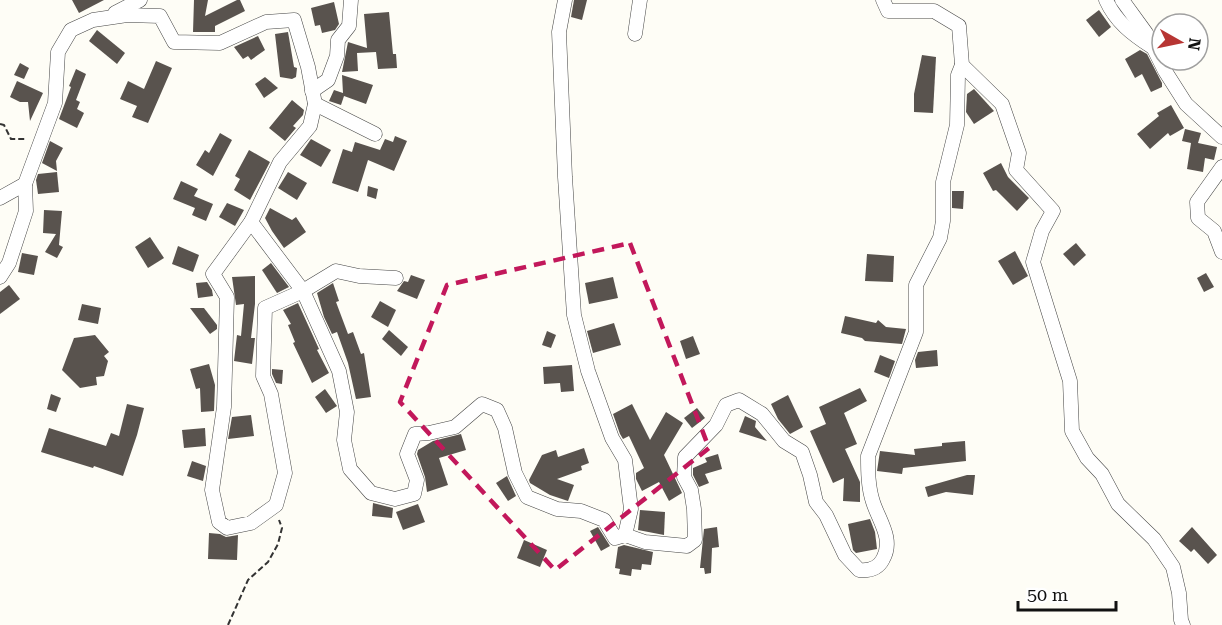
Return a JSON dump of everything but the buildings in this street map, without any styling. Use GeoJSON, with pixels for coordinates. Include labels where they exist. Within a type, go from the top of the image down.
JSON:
{"type":"FeatureCollection","features":[{"type":"Feature","properties":{"kind":"street"},"geometry":{"type":"LineString","coordinates":[[105,18],[140,0]]}},
{"type":"Feature","properties":{"kind":"street"},"geometry":{"type":"LineString","coordinates":[[313,98],[327,80],[337,56],[338,40],[349,26],[351,0]]}},
{"type":"Feature","properties":{"kind":"street"},"geometry":{"type":"LineString","coordinates":[[565,0],[560,32],[565,177],[574,315],[588,370],[612,438],[625,460],[631,508],[625,535]]}},
{"type":"Feature","properties":{"kind":"street"},"geometry":{"type":"LineString","coordinates":[[634,34],[640,0]]}},
{"type":"Feature","properties":{"kind":"street"},"geometry":{"type":"LineString","coordinates":[[251,222],[303,291],[339,371],[347,412],[344,440],[350,468],[371,493],[395,500],[414,494],[417,480],[407,454],[415,434],[455,427],[482,404],[497,410],[505,428],[515,472],[527,497],[557,509],[581,511],[604,520],[615,538],[625,535],[645,542],[687,546],[695,540],[691,490],[684,477],[685,457],[716,424],[726,405],[739,400],[762,414],[784,441],[802,452],[816,501],[826,515],[845,555],[859,570],[870,571],[881,563],[887,550],[885,532],[873,502],[868,477],[868,456],[916,332],[916,285],[940,238],[943,221],[943,182],[957,125],[957,83],[962,65],[959,26],[934,11],[888,11],[883,0]]}},
{"type":"Feature","properties":{"kind":"street"},"geometry":{"type":"LineString","coordinates":[[1106,0],[1113,15],[1134,35],[1150,45]]}},
{"type":"Feature","properties":{"kind":"street"},"geometry":{"type":"LineString","coordinates":[[1122,0],[1150,40]]}},
{"type":"Feature","properties":{"kind":"street"},"geometry":{"type":"LineString","coordinates":[[0,277],[9,263],[26,211],[25,184],[55,103],[58,52],[71,30],[93,20],[127,15],[160,16],[174,42],[220,43],[266,22],[294,20],[308,67],[313,98],[310,126],[280,162],[251,222],[213,274],[227,297],[224,407],[212,490],[219,522],[227,528],[251,523],[276,505],[285,473],[271,394],[263,376],[265,308],[303,291],[336,271],[359,276],[396,278]]}},
{"type":"Feature","properties":{"kind":"street"},"geometry":{"type":"LineString","coordinates":[[962,65],[1002,105],[1019,153],[1016,170],[1053,211],[1042,231],[1033,262],[1070,381],[1072,431],[1087,458],[1102,474],[1118,504],[1154,539],[1173,567],[1183,625]]}},
{"type":"Feature","properties":{"kind":"street"},"geometry":{"type":"LineString","coordinates":[[1166,72],[1186,104],[1222,137]]}},
{"type":"Feature","properties":{"kind":"street"},"geometry":{"type":"LineString","coordinates":[[313,98],[375,134]]}},
{"type":"Feature","properties":{"kind":"street"},"geometry":{"type":"LineString","coordinates":[[1222,167],[1197,202],[1198,218],[1214,231],[1222,252]]}},
{"type":"Feature","properties":{"kind":"street"},"geometry":{"type":"LineString","coordinates":[[0,198],[25,184]]}},
{"type":"Feature","properties":{"kind":"path"},"geometry":{"type":"LineString","coordinates":[[0,124],[4,125],[11,140],[26,139],[49,123]]}},
{"type":"Feature","properties":{"kind":"path"},"geometry":{"type":"LineString","coordinates":[[228,625],[248,580],[268,562],[278,544],[282,528],[276,505]]}},
{"type":"Feature","properties":{"kind":"highlighted area"},"geometry":{"type":"Polygon","coordinates":[[[630,243],[709,448],[555,570],[400,402],[447,285],[630,243]]]}}]}
